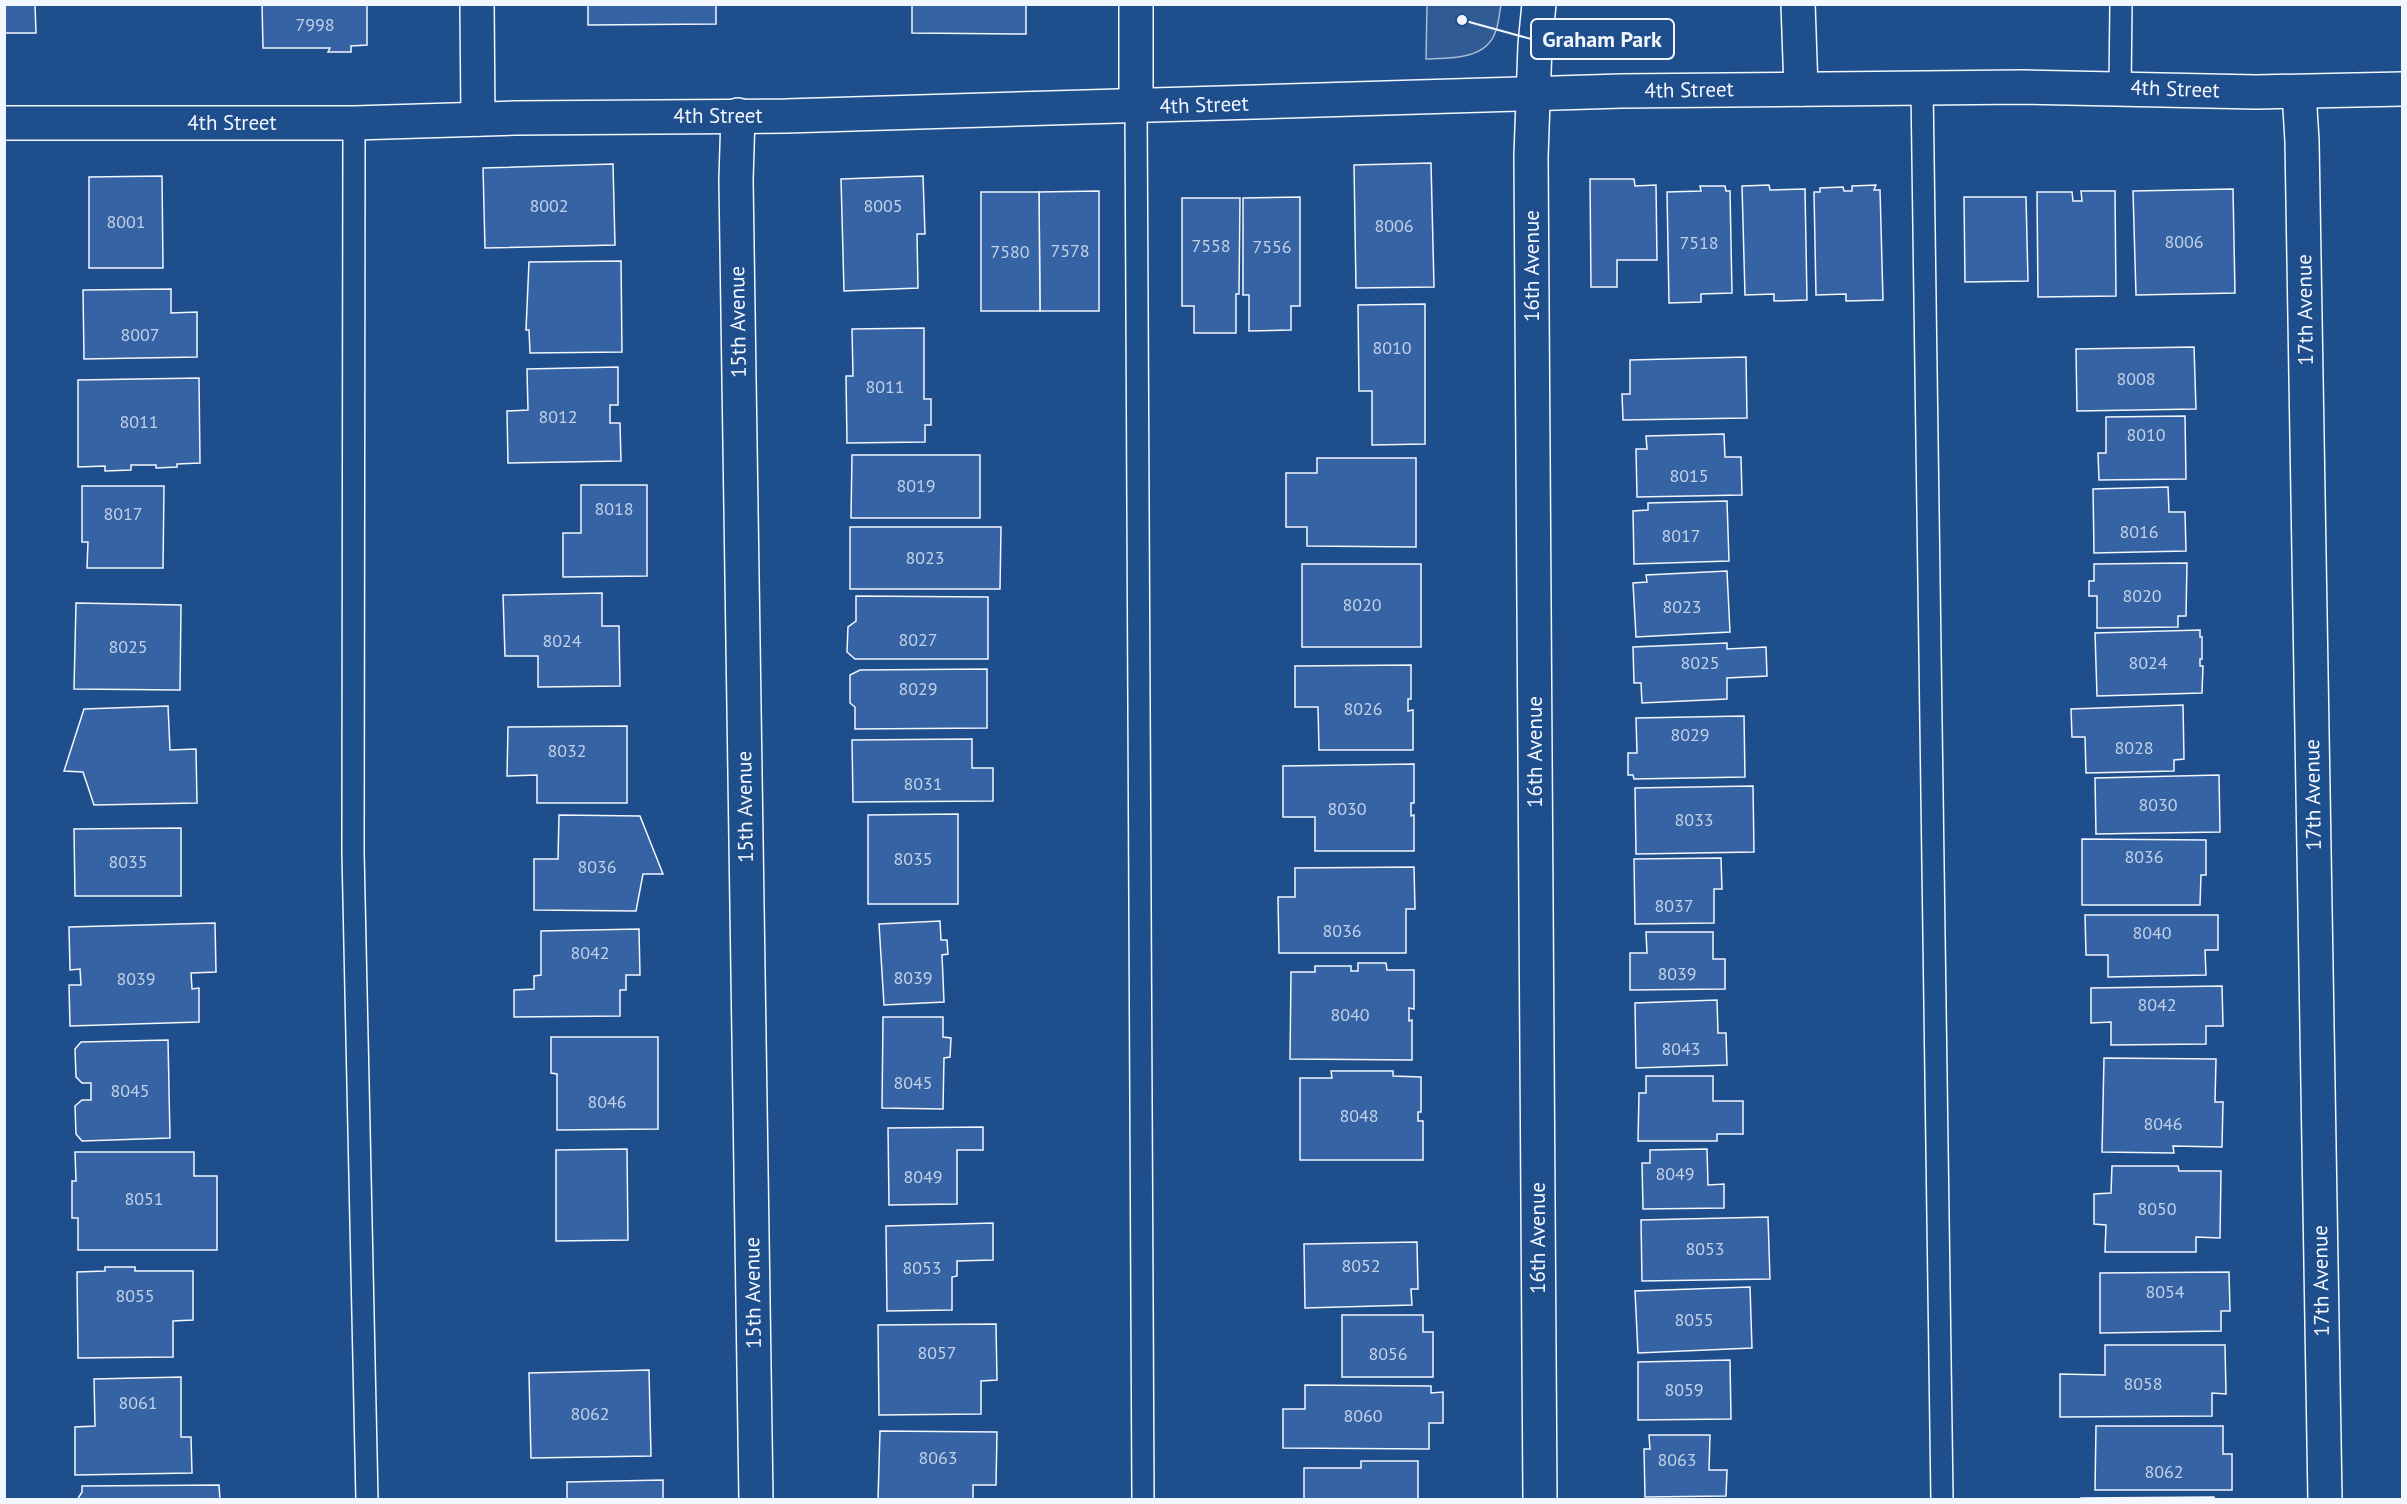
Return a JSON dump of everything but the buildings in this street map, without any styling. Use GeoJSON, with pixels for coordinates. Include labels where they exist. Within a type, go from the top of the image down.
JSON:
{"type":"FeatureCollection","features":[{"type":"Feature","properties":{"kind":"street"},"geometry":{"type":"LineString","coordinates":[[477,4],[478,119]]}},
{"type":"Feature","properties":{"kind":"street"},"geometry":{"type":"LineString","coordinates":[[1136,107],[1137,4]]}},
{"type":"Feature","properties":{"kind":"street","name":"16th Avenue"},"geometry":{"type":"LineString","coordinates":[[1539,4],[1531,168],[1540,1500]]}},
{"type":"Feature","properties":{"kind":"street"},"geometry":{"type":"LineString","coordinates":[[1798,4],[1802,89]]}},
{"type":"Feature","properties":{"kind":"street","name":"4th Street"},"geometry":{"type":"LineString","coordinates":[[4,123],[354,123],[478,119],[786,116],[1533,93],[1922,87],[2299,92],[2403,89]]}},
{"type":"Feature","properties":{"kind":"street","name":"17th Avenue"},"geometry":{"type":"LineString","coordinates":[[2299,92],[2302,153],[2325,1500]]}},
{"type":"Feature","properties":{"kind":"street","name":"15th Avenue"},"geometry":{"type":"LineString","coordinates":[[738,116],[736,192],[756,1500]]}},
{"type":"Feature","properties":{"kind":"lane"},"geometry":{"type":"LineString","coordinates":[[2120,88],[2121,4]]}},
{"type":"Feature","properties":{"kind":"lane"},"geometry":{"type":"LineString","coordinates":[[1922,87],[1942,1500]]}},
{"type":"Feature","properties":{"kind":"lane"},"geometry":{"type":"LineString","coordinates":[[1136,107],[1143,1500]]}},
{"type":"Feature","properties":{"kind":"lane"},"geometry":{"type":"LineString","coordinates":[[354,123],[353,852],[367,1500]]}},
{"type":"Feature","properties":{"kind":"shaded area"},"geometry":{"type":"Polygon","coordinates":[[[1427,4],[1501,5],[1495,33],[1483,48],[1465,56],[1426,59],[1427,4]]]}},
{"type":"Feature","properties":{"kind":"place","name":"Graham Park"},"geometry":{"type":"Point","coordinates":[1462,20]}}]}
